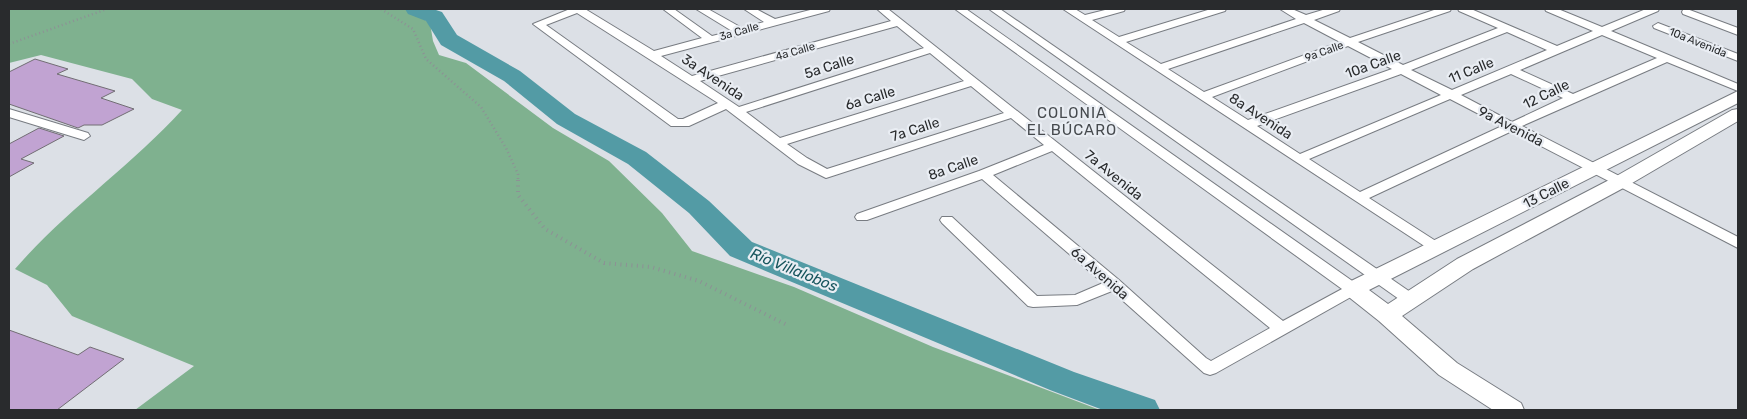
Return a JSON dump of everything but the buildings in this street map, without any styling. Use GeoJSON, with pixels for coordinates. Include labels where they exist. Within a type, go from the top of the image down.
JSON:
{"type":"FeatureCollection","features":[{"type":"Feature","properties":{"kind":"main road","name":"13 Calle"},"geometry":{"type":"LineString","coordinates":[[1353,289],[1738,96]]}},
{"type":"Feature","properties":{"kind":"main road","name":"13 Calle"},"geometry":{"type":"LineString","coordinates":[[1386,315],[1465,264],[1620,182],[1738,114]]}},
{"type":"Feature","properties":{"kind":"main road"},"geometry":{"type":"LineString","coordinates":[[1353,289],[1448,368],[1512,410]]}},
{"type":"Feature","properties":{"kind":"street"},"geometry":{"type":"LineString","coordinates":[[578,9],[538,24],[675,123],[685,124],[726,104]]}},
{"type":"Feature","properties":{"kind":"street","name":"3a Avenida"},"geometry":{"type":"LineString","coordinates":[[578,9],[691,80],[823,173],[828,173]]}},
{"type":"Feature","properties":{"kind":"street"},"geometry":{"type":"LineString","coordinates":[[668,9],[710,39]]}},
{"type":"Feature","properties":{"kind":"street"},"geometry":{"type":"LineString","coordinates":[[701,9],[740,31]]}},
{"type":"Feature","properties":{"kind":"street"},"geometry":{"type":"LineString","coordinates":[[749,9],[772,22]]}},
{"type":"Feature","properties":{"kind":"street","name":"3a Calle"},"geometry":{"type":"LineString","coordinates":[[653,55],[824,9]]}},
{"type":"Feature","properties":{"kind":"street","name":"7a Avenida"},"geometry":{"type":"LineString","coordinates":[[882,9],[1281,328]]}},
{"type":"Feature","properties":{"kind":"street"},"geometry":{"type":"LineString","coordinates":[[960,9],[1353,289],[1281,328]]}},
{"type":"Feature","properties":{"kind":"street"},"geometry":{"type":"LineString","coordinates":[[994,9],[1411,300]]}},
{"type":"Feature","properties":{"kind":"street","name":"8a Avenida"},"geometry":{"type":"LineString","coordinates":[[1068,9],[1437,248]]}},
{"type":"Feature","properties":{"kind":"street"},"geometry":{"type":"LineString","coordinates":[[1084,19],[1120,9]]}},
{"type":"Feature","properties":{"kind":"street"},"geometry":{"type":"LineString","coordinates":[[1118,41],[1221,9]]}},
{"type":"Feature","properties":{"kind":"street","name":"9a Avenida"},"geometry":{"type":"LineString","coordinates":[[1285,9],[1738,242]]}},
{"type":"Feature","properties":{"kind":"street"},"geometry":{"type":"LineString","coordinates":[[1160,68],[1335,9]]}},
{"type":"Feature","properties":{"kind":"street","name":"9a Calle"},"geometry":{"type":"LineString","coordinates":[[1204,96],[1349,42],[1446,9]]}},
{"type":"Feature","properties":{"kind":"street"},"geometry":{"type":"LineString","coordinates":[[1463,9],[1556,50]]}},
{"type":"Feature","properties":{"kind":"street"},"geometry":{"type":"LineString","coordinates":[[1554,9],[1738,88]]}},
{"type":"Feature","properties":{"kind":"street","name":"11 Calle"},"geometry":{"type":"LineString","coordinates":[[1299,159],[1654,9]]}},
{"type":"Feature","properties":{"kind":"street"},"geometry":{"type":"LineString","coordinates":[[1686,12],[1738,32]]}},
{"type":"Feature","properties":{"kind":"street","name":"4a Calle"},"geometry":{"type":"LineString","coordinates":[[691,80],[899,22]]}},
{"type":"Feature","properties":{"kind":"street","name":"10a Avenida"},"geometry":{"type":"LineString","coordinates":[[1658,26],[1738,58]]}},
{"type":"Feature","properties":{"kind":"street","name":"10a Calle"},"geometry":{"type":"LineString","coordinates":[[1247,125],[1403,70],[1508,28]]}},
{"type":"Feature","properties":{"kind":"street","name":"5a Calle"},"geometry":{"type":"LineString","coordinates":[[737,111],[931,49]]}},
{"type":"Feature","properties":{"kind":"street","name":"12 Calle"},"geometry":{"type":"LineString","coordinates":[[1358,198],[1572,98],[1667,58]]}},
{"type":"Feature","properties":{"kind":"street"},"geometry":{"type":"LineString","coordinates":[[1512,70],[1572,98]]}},
{"type":"Feature","properties":{"kind":"street","name":"6a Calle"},"geometry":{"type":"LineString","coordinates":[[777,142],[972,82]]}},
{"type":"Feature","properties":{"kind":"street"},"geometry":{"type":"LineString","coordinates":[[9,113],[84,136]]}},
{"type":"Feature","properties":{"kind":"street","name":"7a Calle"},"geometry":{"type":"LineString","coordinates":[[828,173],[1012,114]]}},
{"type":"Feature","properties":{"kind":"street","name":"8a Calle"},"geometry":{"type":"LineString","coordinates":[[862,217],[984,174],[1054,146]]}},
{"type":"Feature","properties":{"kind":"street","name":"6a Avenida"},"geometry":{"type":"LineString","coordinates":[[984,174],[1114,284],[1200,362],[1210,368],[1281,328]]}},
{"type":"Feature","properties":{"kind":"street"},"geometry":{"type":"LineString","coordinates":[[947,220],[1033,302],[1077,300],[1114,284]]}},
{"type":"Feature","properties":{"kind":"path"},"geometry":{"type":"LineString","coordinates":[[9,44],[107,9]]}},
{"type":"Feature","properties":{"kind":"path"},"geometry":{"type":"LineString","coordinates":[[381,9],[413,29],[426,59],[481,107],[506,148],[518,174],[518,195],[545,229],[604,263],[651,267],[699,281],[790,326]]}},
{"type":"Feature","properties":{"kind":"green space"},"geometry":{"type":"Polygon","coordinates":[[[9,9],[407,9],[430,23],[433,41],[439,55],[466,63],[553,128],[609,161],[662,213],[692,251],[794,287],[933,347],[1100,410],[135,410],[194,366],[72,316],[47,285],[15,269],[55,228],[141,151],[182,110],[152,99],[132,79],[41,55],[9,63],[9,9]]]}},
{"type":"Feature","properties":{"kind":"waterway","name":"Río Villalobos"},"geometry":{"type":"LineString","coordinates":[[416,9],[434,17],[449,40],[512,76],[566,119],[637,158],[699,207],[741,249],[1062,381],[1142,410]]}},
{"type":"Feature","properties":{"kind":"district","name":"COLONIA EL BÚCARO"},"geometry":{"type":"Point","coordinates":[1072,122]}}]}
